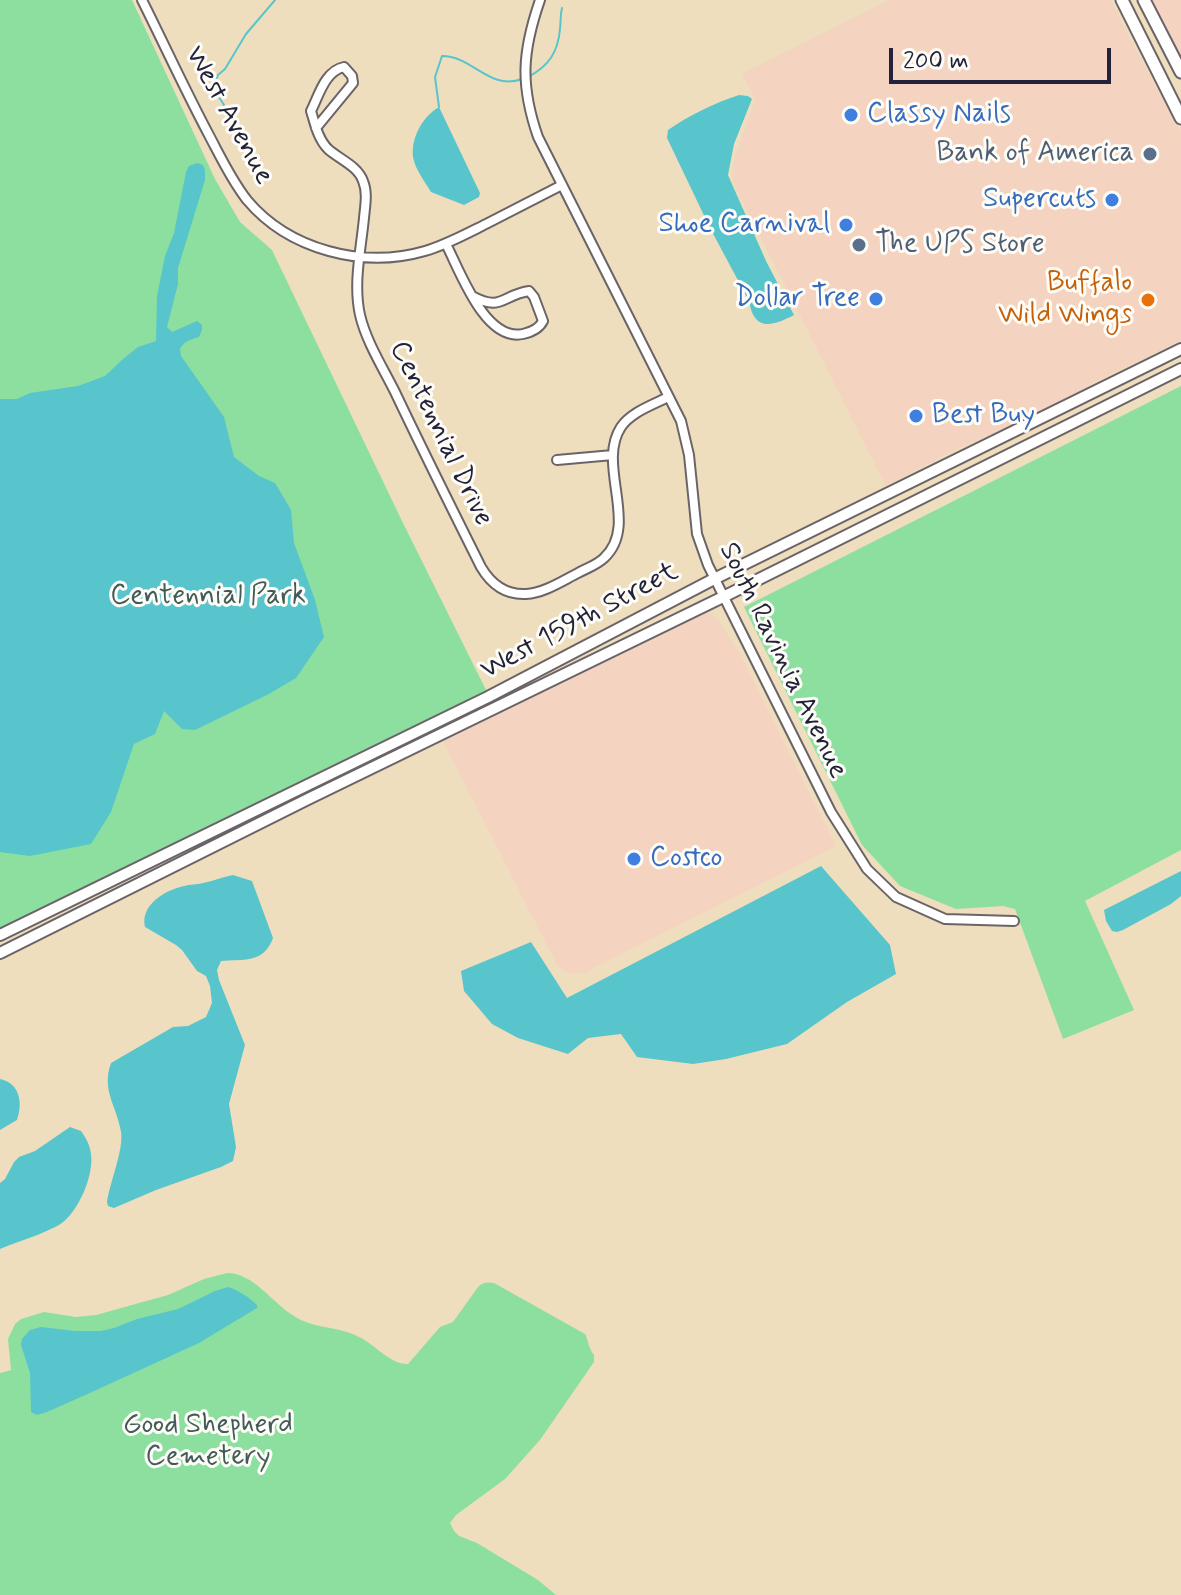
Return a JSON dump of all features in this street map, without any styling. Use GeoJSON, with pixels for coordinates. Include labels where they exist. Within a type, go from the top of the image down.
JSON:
{"type":"FeatureCollection","features":[{"type":"Feature","properties":{"kind":"highway"},"geometry":{"type":"LineString","coordinates":[[1122,0],[1181,118]]}},
{"type":"Feature","properties":{"kind":"highway"},"geometry":{"type":"LineString","coordinates":[[1144,0],[1181,72]]}},
{"type":"Feature","properties":{"kind":"main road","name":"West 159th Street"},"geometry":{"type":"LineString","coordinates":[[0,935],[488,697],[714,579],[1181,349]]}},
{"type":"Feature","properties":{"kind":"main road","name":"West 159th Street"},"geometry":{"type":"LineString","coordinates":[[0,953],[1181,369]]}},
{"type":"Feature","properties":{"kind":"street","name":"West Avenue"},"geometry":{"type":"LineString","coordinates":[[142,0],[225,165],[247,200],[269,221],[309,245],[361,258],[399,257],[423,252],[446,244],[562,185]]}},
{"type":"Feature","properties":{"kind":"street","name":"South Ravinia Avenue"},"geometry":{"type":"LineString","coordinates":[[540,0],[525,54],[525,87],[538,137],[681,421],[689,455],[697,534],[714,579],[831,812],[867,869],[896,897],[945,919],[1014,921]]}},
{"type":"Feature","properties":{"kind":"street"},"geometry":{"type":"LineString","coordinates":[[344,67],[352,76],[353,83],[316,128],[311,111],[327,78],[337,68],[344,67]]}},
{"type":"Feature","properties":{"kind":"street","name":"Centennial Drive"},"geometry":{"type":"LineString","coordinates":[[316,128],[326,147],[361,175],[365,185],[358,298],[360,316],[487,578],[516,594],[532,593],[598,563],[607,555],[615,544],[618,531],[613,455]]}},
{"type":"Feature","properties":{"kind":"street"},"geometry":{"type":"LineString","coordinates":[[446,244],[472,296],[488,320],[508,334],[526,334],[538,329],[543,321],[529,291],[494,304],[472,296]]}},
{"type":"Feature","properties":{"kind":"street"},"geometry":{"type":"LineString","coordinates":[[557,460],[613,455],[621,428],[629,418],[668,397]]}},
{"type":"Feature","properties":{"kind":"shaded area"},"geometry":{"type":"Polygon","coordinates":[[[889,0],[1111,0],[1181,132],[1181,341],[1094,382],[1085,391],[1037,415],[955,450],[886,486],[733,183],[732,172],[755,99],[742,74],[889,0]]]}},
{"type":"Feature","properties":{"kind":"shaded area"},"geometry":{"type":"Polygon","coordinates":[[[1146,0],[1181,0],[1181,69],[1146,0]]]}},
{"type":"Feature","properties":{"kind":"shaded area"},"geometry":{"type":"Polygon","coordinates":[[[705,612],[718,620],[740,654],[836,846],[584,973],[567,973],[557,965],[442,739],[705,612]]]}},
{"type":"Feature","properties":{"kind":"green space","name":"Centennial Park"},"geometry":{"type":"Polygon","coordinates":[[[0,0],[132,0],[215,179],[240,222],[272,250],[487,692],[0,930],[0,0]]]}},
{"type":"Feature","properties":{"kind":"green space"},"geometry":{"type":"Polygon","coordinates":[[[1181,386],[1181,850],[1085,901],[1134,1010],[1063,1039],[1015,909],[1003,906],[956,909],[900,886],[862,845],[744,607],[1181,386]]]}},
{"type":"Feature","properties":{"kind":"green space","name":"Good Shepherd Cemetery"},"geometry":{"type":"Polygon","coordinates":[[[227,1273],[237,1274],[254,1283],[301,1320],[351,1333],[401,1363],[408,1364],[440,1327],[453,1322],[478,1287],[485,1283],[494,1283],[585,1334],[594,1362],[540,1440],[505,1479],[456,1515],[450,1523],[459,1536],[477,1543],[538,1580],[556,1595],[0,1595],[0,1373],[11,1370],[8,1339],[15,1324],[44,1312],[76,1317],[96,1315],[168,1295],[204,1279],[227,1273]]]}},
{"type":"Feature","properties":{"kind":"water"},"geometry":{"type":"Polygon","coordinates":[[[739,95],[752,99],[734,144],[728,175],[794,315],[771,324],[759,322],[751,311],[749,301],[667,138],[668,130],[685,119],[739,95]]]}},
{"type":"Feature","properties":{"kind":"water"},"geometry":{"type":"Polygon","coordinates":[[[439,107],[480,193],[479,197],[464,205],[431,192],[414,162],[414,143],[419,129],[427,116],[439,107]]]}},
{"type":"Feature","properties":{"kind":"water"},"geometry":{"type":"Polygon","coordinates":[[[197,163],[203,165],[205,180],[178,268],[178,284],[167,327],[172,332],[197,321],[202,325],[199,337],[182,346],[181,356],[224,417],[234,457],[259,476],[275,483],[291,510],[294,543],[315,600],[324,637],[296,678],[195,730],[182,729],[164,711],[155,734],[134,744],[111,812],[91,844],[30,856],[0,852],[0,399],[17,399],[30,393],[78,386],[105,376],[138,347],[156,341],[157,296],[165,256],[174,233],[186,172],[189,166],[197,163]]]}},
{"type":"Feature","properties":{"kind":"water"},"geometry":{"type":"Polygon","coordinates":[[[821,866],[890,945],[896,974],[847,1002],[787,1044],[693,1064],[637,1057],[621,1034],[588,1038],[568,1054],[518,1038],[492,1024],[464,991],[461,971],[531,942],[567,998],[821,866]]]}},
{"type":"Feature","properties":{"kind":"water"},"geometry":{"type":"Polygon","coordinates":[[[1181,871],[1181,896],[1123,930],[1112,931],[1104,910],[1181,871]]]}},
{"type":"Feature","properties":{"kind":"water"},"geometry":{"type":"Polygon","coordinates":[[[233,875],[252,881],[273,938],[258,956],[221,961],[217,970],[245,1045],[229,1104],[236,1147],[233,1161],[114,1208],[108,1206],[121,1139],[109,1090],[111,1063],[173,1027],[188,1026],[206,1017],[212,1003],[206,976],[197,971],[176,945],[145,927],[146,912],[150,905],[169,891],[233,875]]]}},
{"type":"Feature","properties":{"kind":"water"},"geometry":{"type":"Polygon","coordinates":[[[0,1079],[16,1089],[20,1107],[17,1120],[0,1130],[0,1079]]]}},
{"type":"Feature","properties":{"kind":"water"},"geometry":{"type":"Polygon","coordinates":[[[70,1127],[81,1131],[91,1154],[90,1173],[78,1203],[59,1225],[0,1249],[0,1183],[19,1157],[35,1151],[70,1127]]]}},
{"type":"Feature","properties":{"kind":"water"},"geometry":{"type":"Polygon","coordinates":[[[228,1287],[247,1297],[257,1308],[199,1343],[47,1412],[37,1415],[31,1412],[30,1373],[21,1345],[30,1330],[41,1327],[101,1331],[178,1309],[228,1287]]]}},
{"type":"Feature","properties":{"kind":"waterway"},"geometry":{"type":"LineString","coordinates":[[222,110],[224,105],[217,94],[218,75],[246,34],[275,0]]}},
{"type":"Feature","properties":{"kind":"waterway"},"geometry":{"type":"LineString","coordinates":[[528,77],[542,68],[555,51],[562,8]]}},
{"type":"Feature","properties":{"kind":"waterway"},"geometry":{"type":"LineString","coordinates":[[439,107],[435,77],[442,56],[463,61],[500,80],[522,79]]}},
{"type":"Feature","properties":{"kind":"place","name":"Classy Nails"},"geometry":{"type":"Point","coordinates":[851,115]}},
{"type":"Feature","properties":{"kind":"place","name":"Bank of America"},"geometry":{"type":"Point","coordinates":[1150,154]}},
{"type":"Feature","properties":{"kind":"place","name":"Supercuts"},"geometry":{"type":"Point","coordinates":[1112,200]}},
{"type":"Feature","properties":{"kind":"place","name":"Shoe Carnival"},"geometry":{"type":"Point","coordinates":[846,225]}},
{"type":"Feature","properties":{"kind":"place","name":"The UPS Store"},"geometry":{"type":"Point","coordinates":[859,245]}},
{"type":"Feature","properties":{"kind":"place","name":"Dollar Tree"},"geometry":{"type":"Point","coordinates":[876,299]}},
{"type":"Feature","properties":{"kind":"place","name":"Buffalo Wild Wings"},"geometry":{"type":"Point","coordinates":[1148,300]}},
{"type":"Feature","properties":{"kind":"place","name":"Best Buy"},"geometry":{"type":"Point","coordinates":[916,416]}},
{"type":"Feature","properties":{"kind":"place","name":"Costco"},"geometry":{"type":"Point","coordinates":[634,859]}}]}
